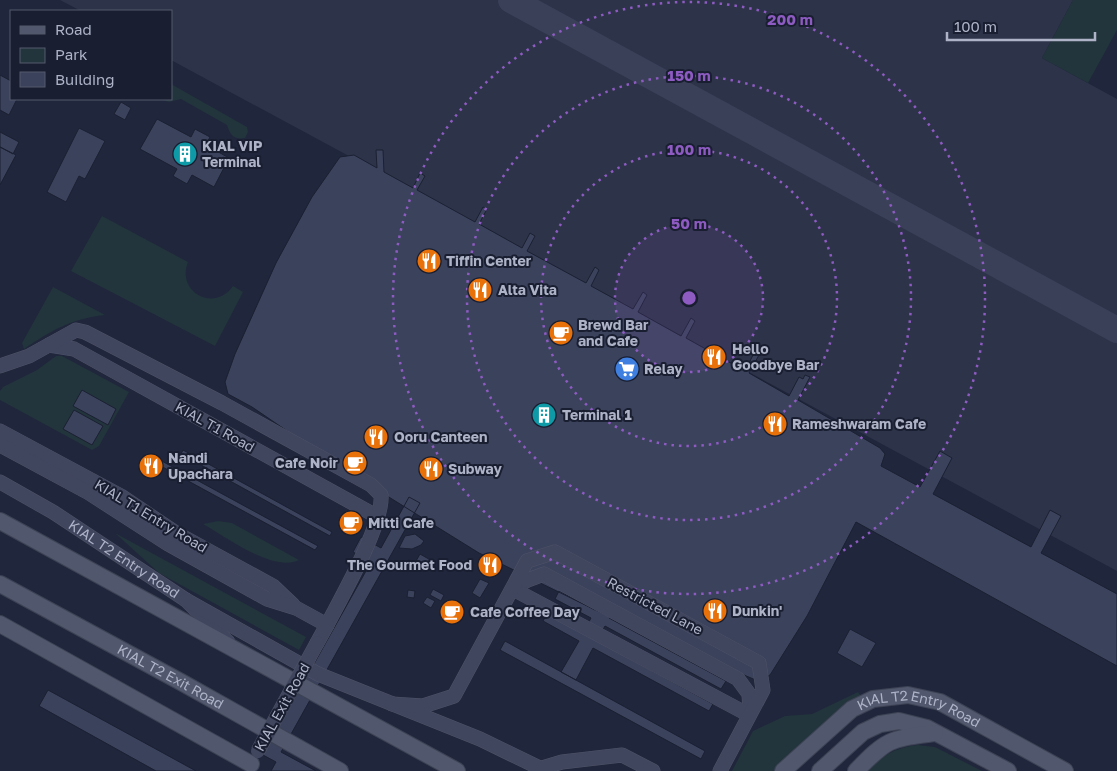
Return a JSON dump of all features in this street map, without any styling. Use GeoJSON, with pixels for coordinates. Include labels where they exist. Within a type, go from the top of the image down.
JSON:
{"type":"FeatureCollection","features":[{"type":"Feature","properties":{"kind":"main road","name":"KIAL T1 Road"},"geometry":{"type":"LineString","coordinates":[[76,330],[95,335],[371,485],[382,495],[378,517],[74,349],[49,345],[76,330]]}},
{"type":"Feature","properties":{"kind":"main road"},"geometry":{"type":"LineString","coordinates":[[0,366],[29,356],[49,345]]}},
{"type":"Feature","properties":{"kind":"main road","name":"KIAL T1 Entry Road"},"geometry":{"type":"LineString","coordinates":[[0,431],[121,496],[176,533],[273,586],[296,608]]}},
{"type":"Feature","properties":{"kind":"main road","name":"KIAL T1 Entry Road"},"geometry":{"type":"LineString","coordinates":[[0,445],[89,493],[168,544],[267,599],[296,608],[327,625]]}},
{"type":"Feature","properties":{"kind":"main road","name":"KIAL T2 Entry Road"},"geometry":{"type":"LineString","coordinates":[[0,482],[53,512],[186,600],[237,651],[318,674]]}},
{"type":"Feature","properties":{"kind":"main road"},"geometry":{"type":"LineString","coordinates":[[327,625],[358,567],[378,517]]}},
{"type":"Feature","properties":{"kind":"main road","name":"KIAL T2 Entry Road"},"geometry":{"type":"LineString","coordinates":[[0,521],[457,771]]}},
{"type":"Feature","properties":{"kind":"main road","name":"Restricted Lane"},"geometry":{"type":"LineString","coordinates":[[513,589],[527,561],[555,552],[759,663],[762,690],[749,715]]}},
{"type":"Feature","properties":{"kind":"main road"},"geometry":{"type":"LineString","coordinates":[[392,704],[423,706],[454,696],[513,589],[528,580],[544,574],[738,679],[749,694],[749,715],[720,771]]}},
{"type":"Feature","properties":{"kind":"main road","name":"KIAL T2 Exit Road"},"geometry":{"type":"LineString","coordinates":[[0,584],[340,771]]}},
{"type":"Feature","properties":{"kind":"main road"},"geometry":{"type":"LineString","coordinates":[[513,589],[749,715]]}},
{"type":"Feature","properties":{"kind":"main road"},"geometry":{"type":"LineString","coordinates":[[186,600],[318,674],[480,739],[544,770],[562,762],[622,755],[653,771]]}},
{"type":"Feature","properties":{"kind":"main road"},"geometry":{"type":"LineString","coordinates":[[0,624],[252,762]]}},
{"type":"Feature","properties":{"kind":"main road","name":"KIAL Exit Road"},"geometry":{"type":"LineString","coordinates":[[252,762],[327,625]]}},
{"type":"Feature","properties":{"kind":"main road","name":"KIAL T2 Entry Road"},"geometry":{"type":"LineString","coordinates":[[783,771],[852,709],[873,699],[896,695],[919,696],[940,702],[1065,771]]}},
{"type":"Feature","properties":{"kind":"main road","name":"KIAL T2 Entry Road"},"geometry":{"type":"LineString","coordinates":[[820,771],[856,737],[880,724],[908,722],[935,733],[1008,771]]}},
{"type":"Feature","properties":{"kind":"main road"},"geometry":{"type":"LineString","coordinates":[[856,771],[879,748],[889,741],[935,733]]}},
{"type":"Feature","properties":{"kind":"shaded area"},"geometry":{"type":"Polygon","coordinates":[[[60,0],[1073,0],[1042,58],[1117,99],[1117,571],[172,61],[172,10],[79,10],[60,0]]]}},
{"type":"Feature","properties":{"kind":"green space"},"geometry":{"type":"Polygon","coordinates":[[[1073,0],[1117,0],[1117,30],[1088,83],[1042,58],[1073,0]]]}},
{"type":"Feature","properties":{"kind":"green space"},"geometry":{"type":"Polygon","coordinates":[[[172,85],[247,127],[248,132],[245,138],[235,137],[231,134],[227,125],[181,99],[169,102],[163,100],[172,100],[172,85]]]}},
{"type":"Feature","properties":{"kind":"green space"},"geometry":{"type":"Polygon","coordinates":[[[102,216],[188,262],[187,282],[192,290],[199,295],[207,298],[216,298],[225,294],[233,286],[243,292],[215,346],[71,271],[102,216]]]}},
{"type":"Feature","properties":{"kind":"green space"},"geometry":{"type":"Polygon","coordinates":[[[53,287],[105,315],[82,319],[62,326],[24,349],[22,343],[53,287]]]}},
{"type":"Feature","properties":{"kind":"green space"},"geometry":{"type":"Polygon","coordinates":[[[56,356],[62,356],[129,392],[99,446],[92,450],[0,400],[0,391],[3,387],[37,370],[56,356]]]}},
{"type":"Feature","properties":{"kind":"green space"},"geometry":{"type":"Polygon","coordinates":[[[218,521],[232,523],[299,560],[289,563],[264,558],[237,545],[203,524],[218,521]]]}},
{"type":"Feature","properties":{"kind":"green space"},"geometry":{"type":"Polygon","coordinates":[[[115,533],[306,637],[299,650],[159,573],[115,533]]]}},
{"type":"Feature","properties":{"kind":"green space"},"geometry":{"type":"Polygon","coordinates":[[[858,692],[861,696],[776,771],[732,771],[753,731],[785,716],[812,714],[858,692]]]}},
{"type":"Feature","properties":{"kind":"green space"},"geometry":{"type":"Polygon","coordinates":[[[918,745],[935,747],[982,771],[867,771],[889,753],[918,745]]]}},
{"type":"Feature","properties":{"kind":"building"},"geometry":{"type":"Polygon","coordinates":[[[0,75],[10,80],[10,100],[16,100],[9,115],[0,110],[0,75]]]}},
{"type":"Feature","properties":{"kind":"building"},"geometry":{"type":"Polygon","coordinates":[[[121,102],[131,108],[125,120],[114,114],[121,102]]]}},
{"type":"Feature","properties":{"kind":"building","name":"KIAL VIP Terminal"},"geometry":{"type":"Polygon","coordinates":[[[157,119],[191,137],[195,129],[210,137],[206,145],[229,158],[214,187],[192,175],[187,184],[173,176],[177,169],[140,149],[157,119]]]}},
{"type":"Feature","properties":{"kind":"building"},"geometry":{"type":"Polygon","coordinates":[[[79,128],[105,141],[85,179],[79,176],[66,202],[47,192],[79,128]]]}},
{"type":"Feature","properties":{"kind":"building"},"geometry":{"type":"Polygon","coordinates":[[[0,132],[19,142],[13,154],[0,147],[0,132]]]}},
{"type":"Feature","properties":{"kind":"building"},"geometry":{"type":"Polygon","coordinates":[[[0,147],[16,155],[0,185],[0,147]]]}},
{"type":"Feature","properties":{"kind":"building","name":"Terminal 1"},"geometry":{"type":"Polygon","coordinates":[[[376,150],[383,150],[384,172],[413,188],[420,173],[425,176],[417,190],[475,222],[483,207],[487,209],[479,224],[522,248],[530,233],[535,236],[527,251],[586,283],[595,267],[599,270],[591,286],[633,309],[643,292],[647,295],[638,312],[681,336],[691,318],[695,321],[686,338],[745,371],[754,353],[759,355],[749,373],[789,396],[799,377],[803,379],[805,375],[810,377],[798,400],[880,448],[885,454],[881,466],[920,487],[940,451],[952,458],[933,494],[1031,547],[1050,510],[1061,516],[1041,553],[1117,594],[1117,666],[856,522],[807,616],[770,675],[758,681],[622,623],[479,553],[334,463],[252,407],[228,394],[225,382],[235,354],[276,263],[312,197],[340,157],[354,155],[377,168],[376,150]]]}},
{"type":"Feature","properties":{"kind":"building"},"geometry":{"type":"Polygon","coordinates":[[[82,390],[116,409],[108,425],[73,406],[82,390]]]}},
{"type":"Feature","properties":{"kind":"building"},"geometry":{"type":"Polygon","coordinates":[[[74,410],[103,426],[92,445],[63,429],[74,410]]]}},
{"type":"Feature","properties":{"kind":"building"},"geometry":{"type":"Polygon","coordinates":[[[183,450],[332,532],[330,536],[181,454],[183,450]]]}},
{"type":"Feature","properties":{"kind":"building"},"geometry":{"type":"Polygon","coordinates":[[[160,460],[318,546],[315,550],[157,464],[160,460]]]}},
{"type":"Feature","properties":{"kind":"building"},"geometry":{"type":"Polygon","coordinates":[[[409,497],[420,503],[281,752],[316,771],[271,771],[276,762],[263,755],[371,562],[353,552],[361,537],[381,548],[409,497]]]}},
{"type":"Feature","properties":{"kind":"building"},"geometry":{"type":"Polygon","coordinates":[[[350,518],[359,523],[356,528],[347,523],[350,518]]]}},
{"type":"Feature","properties":{"kind":"building"},"geometry":{"type":"Polygon","coordinates":[[[415,534],[424,541],[421,545],[412,549],[399,548],[405,536],[415,534]]]}},
{"type":"Feature","properties":{"kind":"building"},"geometry":{"type":"Polygon","coordinates":[[[420,554],[434,562],[431,569],[416,561],[420,554]]]}},
{"type":"Feature","properties":{"kind":"building"},"geometry":{"type":"Polygon","coordinates":[[[490,563],[497,567],[495,571],[488,567],[490,563]]]}},
{"type":"Feature","properties":{"kind":"building"},"geometry":{"type":"Polygon","coordinates":[[[480,579],[489,583],[480,598],[472,593],[480,579]]]}},
{"type":"Feature","properties":{"kind":"building"},"geometry":{"type":"Polygon","coordinates":[[[433,589],[444,595],[441,601],[430,595],[433,589]]]}},
{"type":"Feature","properties":{"kind":"building"},"geometry":{"type":"Polygon","coordinates":[[[408,590],[415,591],[414,598],[407,597],[408,590]]]}},
{"type":"Feature","properties":{"kind":"building"},"geometry":{"type":"Polygon","coordinates":[[[559,591],[595,610],[600,601],[614,609],[609,618],[726,681],[721,689],[605,626],[597,641],[713,704],[709,711],[593,648],[576,680],[561,672],[579,641],[543,621],[547,614],[583,633],[591,618],[555,599],[559,591]]]}},
{"type":"Feature","properties":{"kind":"building"},"geometry":{"type":"Polygon","coordinates":[[[427,597],[435,601],[431,608],[423,603],[427,597]]]}},
{"type":"Feature","properties":{"kind":"building"},"geometry":{"type":"Polygon","coordinates":[[[850,629],[876,643],[862,667],[837,653],[850,629]]]}},
{"type":"Feature","properties":{"kind":"building"},"geometry":{"type":"Polygon","coordinates":[[[505,641],[705,751],[701,759],[500,650],[505,641]]]}},
{"type":"Feature","properties":{"kind":"building"},"geometry":{"type":"Polygon","coordinates":[[[48,690],[196,771],[156,771],[39,706],[48,690]]]}},
{"type":"Feature","properties":{"kind":"taxiway"},"geometry":{"type":"LineString","coordinates":[[511,0],[1117,330]]}},
{"type":"Feature","properties":{"kind":"place","name":"KIAL VIP Terminal"},"geometry":{"type":"Point","coordinates":[185,154]}},
{"type":"Feature","properties":{"kind":"place","name":"Tiffin Center"},"geometry":{"type":"Point","coordinates":[429,261]}},
{"type":"Feature","properties":{"kind":"place","name":"Alta Vita"},"geometry":{"type":"Point","coordinates":[480,290]}},
{"type":"Feature","properties":{"kind":"place","name":"Brewd Bar and Cafe"},"geometry":{"type":"Point","coordinates":[561,333]}},
{"type":"Feature","properties":{"kind":"place","name":"Hello Goodbye Bar"},"geometry":{"type":"Point","coordinates":[714,357]}},
{"type":"Feature","properties":{"kind":"place","name":"Relay"},"geometry":{"type":"Point","coordinates":[627,369]}},
{"type":"Feature","properties":{"kind":"place","name":"Terminal 1"},"geometry":{"type":"Point","coordinates":[544,415]}},
{"type":"Feature","properties":{"kind":"place","name":"Rameshwaram Cafe"},"geometry":{"type":"Point","coordinates":[775,424]}},
{"type":"Feature","properties":{"kind":"place","name":"Ooru Canteen"},"geometry":{"type":"Point","coordinates":[376,437]}},
{"type":"Feature","properties":{"kind":"place","name":"Cafe Noir"},"geometry":{"type":"Point","coordinates":[355,463]}},
{"type":"Feature","properties":{"kind":"place","name":"Nandi Upachara"},"geometry":{"type":"Point","coordinates":[151,466]}},
{"type":"Feature","properties":{"kind":"place","name":"Subway"},"geometry":{"type":"Point","coordinates":[431,469]}},
{"type":"Feature","properties":{"kind":"place","name":"Mitti Cafe"},"geometry":{"type":"Point","coordinates":[351,523]}},
{"type":"Feature","properties":{"kind":"place","name":"The Gourmet Food"},"geometry":{"type":"Point","coordinates":[490,565]}},
{"type":"Feature","properties":{"kind":"place","name":"Dunkin'"},"geometry":{"type":"Point","coordinates":[715,611]}},
{"type":"Feature","properties":{"kind":"place","name":"Cafe Coffee Day"},"geometry":{"type":"Point","coordinates":[452,612]}}]}
